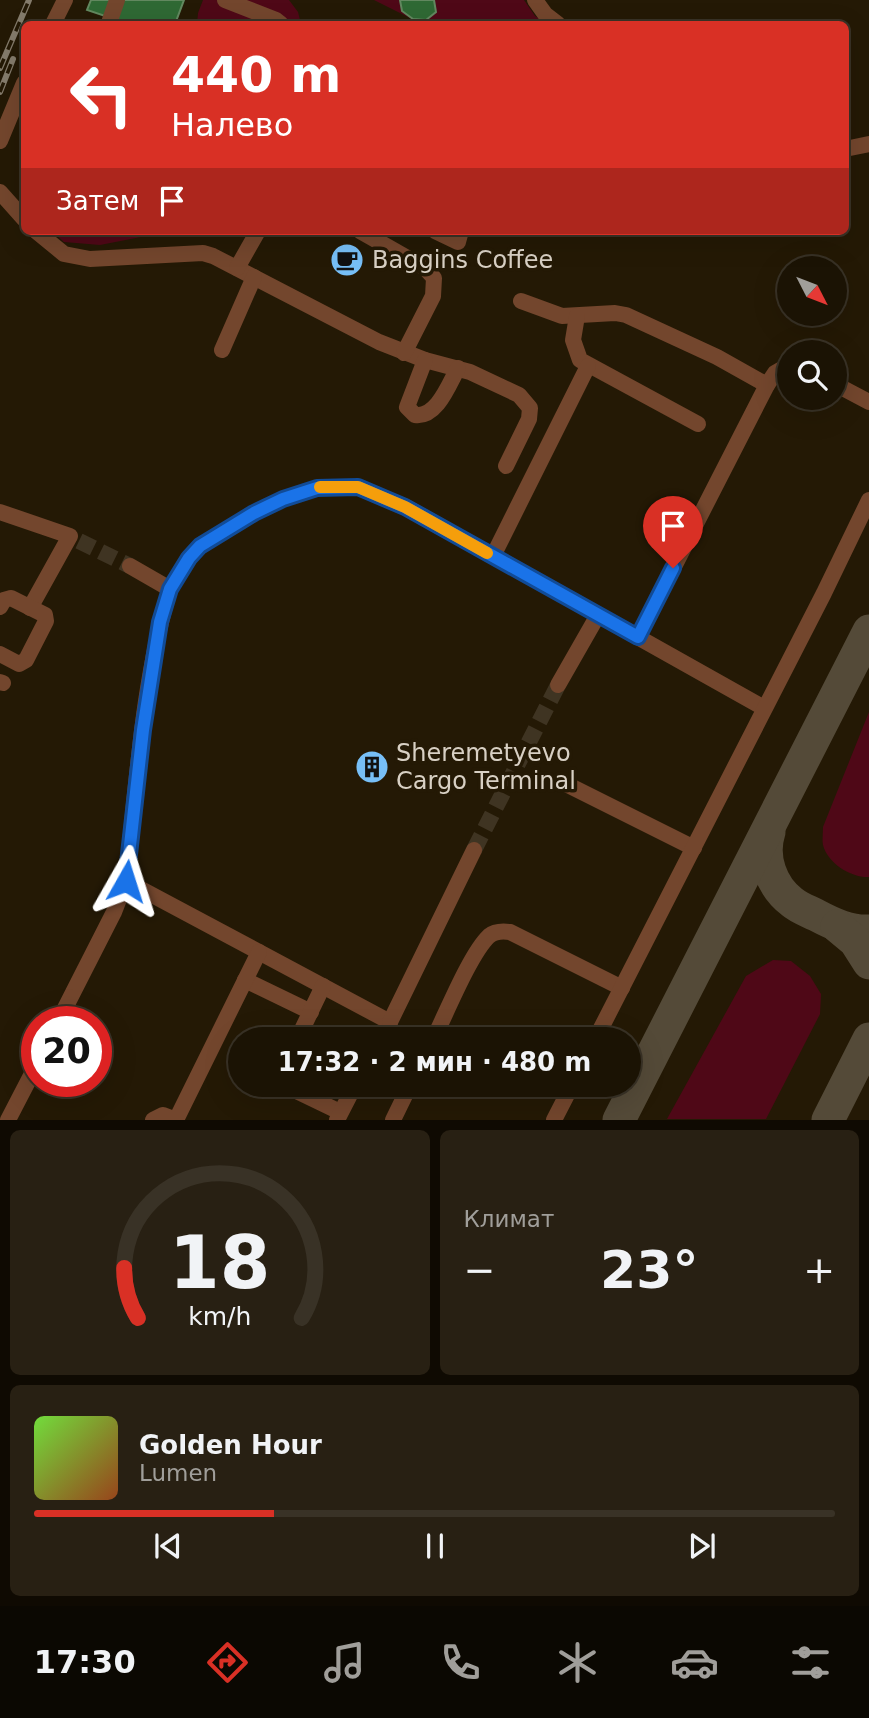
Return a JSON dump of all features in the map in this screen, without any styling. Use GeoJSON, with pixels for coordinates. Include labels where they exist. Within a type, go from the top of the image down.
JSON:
{"type":"FeatureCollection","features":[{"type":"Feature","properties":{"kind":"lane"},"geometry":{"type":"LineString","coordinates":[[54,21],[65,0]]}},
{"type":"Feature","properties":{"kind":"lane"},"geometry":{"type":"LineString","coordinates":[[110,21],[117,0]]}},
{"type":"Feature","properties":{"kind":"lane"},"geometry":{"type":"LineString","coordinates":[[225,0],[277,21]]}},
{"type":"Feature","properties":{"kind":"lane"},"geometry":{"type":"LineString","coordinates":[[535,0],[554,21]]}},
{"type":"Feature","properties":{"kind":"lane"},"geometry":{"type":"LineString","coordinates":[[0,141],[21,90]]}},
{"type":"Feature","properties":{"kind":"lane"},"geometry":{"type":"LineString","coordinates":[[849,148],[869,144]]}},
{"type":"Feature","properties":{"kind":"lane"},"geometry":{"type":"LineString","coordinates":[[0,192],[21,216]]}},
{"type":"Feature","properties":{"kind":"lane"},"geometry":{"type":"LineString","coordinates":[[41,235],[64,254],[90,259],[203,253],[404,353],[458,368],[519,396],[530,408],[529,419],[506,466]]}},
{"type":"Feature","properties":{"kind":"lane"},"geometry":{"type":"LineString","coordinates":[[237,268],[256,235]]}},
{"type":"Feature","properties":{"kind":"lane"},"geometry":{"type":"LineString","coordinates":[[367,235],[425,268],[434,278],[433,296],[404,353]]}},
{"type":"Feature","properties":{"kind":"lane"},"geometry":{"type":"LineString","coordinates":[[443,235],[458,242],[460,235]]}},
{"type":"Feature","properties":{"kind":"lane"},"geometry":{"type":"LineString","coordinates":[[222,350],[254,277]]}},
{"type":"Feature","properties":{"kind":"lane"},"geometry":{"type":"LineString","coordinates":[[521,302],[562,316],[615,313],[626,315],[718,357],[767,385]]}},
{"type":"Feature","properties":{"kind":"lane"},"geometry":{"type":"LineString","coordinates":[[578,316],[573,329],[575,349],[580,360],[698,424]]}},
{"type":"Feature","properties":{"kind":"lane"},"geometry":{"type":"LineString","coordinates":[[425,360],[407,407],[415,415],[423,415],[431,410],[458,368]]}},
{"type":"Feature","properties":{"kind":"lane"},"geometry":{"type":"LineString","coordinates":[[493,556],[588,366]]}},
{"type":"Feature","properties":{"kind":"lane"},"geometry":{"type":"LineString","coordinates":[[638,637],[767,385],[777,372]]}},
{"type":"Feature","properties":{"kind":"lane"},"geometry":{"type":"LineString","coordinates":[[847,390],[869,402]]}},
{"type":"Feature","properties":{"kind":"lane"},"geometry":{"type":"LineString","coordinates":[[66,1006],[114,912],[126,881],[143,730],[160,622],[170,589],[189,558],[200,546],[254,513],[283,499],[317,488],[358,487],[405,507],[764,708]]}},
{"type":"Feature","properties":{"kind":"lane"},"geometry":{"type":"LineString","coordinates":[[602,1027],[869,500]]}},
{"type":"Feature","properties":{"kind":"lane"},"geometry":{"type":"LineString","coordinates":[[0,512],[74,539],[30,607]]}},
{"type":"Feature","properties":{"kind":"lane"},"geometry":{"type":"LineString","coordinates":[[130,566],[170,589]]}},
{"type":"Feature","properties":{"kind":"lane"},"geometry":{"type":"LineString","coordinates":[[0,607],[4,600],[11,598],[46,615],[46,621],[26,660],[19,664],[0,654]]}},
{"type":"Feature","properties":{"kind":"lane"},"geometry":{"type":"LineString","coordinates":[[558,685],[598,615]]}},
{"type":"Feature","properties":{"kind":"lane"},"geometry":{"type":"LineString","coordinates":[[566,784],[694,848]]}},
{"type":"Feature","properties":{"kind":"lane"},"geometry":{"type":"LineString","coordinates":[[387,1027],[474,850]]}},
{"type":"Feature","properties":{"kind":"lane"},"geometry":{"type":"LineString","coordinates":[[126,881],[390,1022]]}},
{"type":"Feature","properties":{"kind":"lane"},"geometry":{"type":"LineString","coordinates":[[439,1027],[472,961],[490,935],[495,933],[510,932],[622,988]]}},
{"type":"Feature","properties":{"kind":"lane"},"geometry":{"type":"LineString","coordinates":[[153,1119],[163,1115],[176,1119],[259,952]]}},
{"type":"Feature","properties":{"kind":"lane"},"geometry":{"type":"LineString","coordinates":[[245,980],[310,1012]]}},
{"type":"Feature","properties":{"kind":"lane"},"geometry":{"type":"LineString","coordinates":[[303,1027],[323,986]]}},
{"type":"Feature","properties":{"kind":"lane"},"geometry":{"type":"LineString","coordinates":[[8,1119],[21,1094]]}},
{"type":"Feature","properties":{"kind":"lane"},"geometry":{"type":"LineString","coordinates":[[305,1097],[339,1116],[349,1097]]}},
{"type":"Feature","properties":{"kind":"lane"},"geometry":{"type":"LineString","coordinates":[[393,1119],[404,1097]]}},
{"type":"Feature","properties":{"kind":"lane"},"geometry":{"type":"LineString","coordinates":[[554,1119],[566,1097]]}},
{"type":"Feature","properties":{"kind":"shaded area"},"geometry":{"type":"Polygon","coordinates":[[[91,0],[184,0],[176,21],[120,21],[87,10],[91,0]]]}},
{"type":"Feature","properties":{"kind":"shaded area"},"geometry":{"type":"Polygon","coordinates":[[[203,0],[289,0],[298,12],[300,21],[197,21],[203,0]]]}},
{"type":"Feature","properties":{"kind":"shaded area"},"geometry":{"type":"Polygon","coordinates":[[[374,0],[524,0],[535,16],[542,21],[416,21],[374,0]]]}},
{"type":"Feature","properties":{"kind":"shaded area"},"geometry":{"type":"Polygon","coordinates":[[[400,0],[434,0],[436,12],[426,20],[413,19],[402,11],[400,0]]]}},
{"type":"Feature","properties":{"kind":"shaded area"},"geometry":{"type":"Polygon","coordinates":[[[56,235],[189,235],[141,237],[100,245],[64,242],[56,235]]]}},
{"type":"Feature","properties":{"kind":"shaded area"},"geometry":{"type":"Polygon","coordinates":[[[869,712],[869,877],[862,877],[848,872],[830,858],[823,845],[823,827],[869,712]]]}},
{"type":"Feature","properties":{"kind":"shaded area"},"geometry":{"type":"Polygon","coordinates":[[[773,960],[791,961],[810,976],[821,994],[820,1014],[766,1119],[667,1119],[746,976],[773,960]]]}},
{"type":"Feature","properties":{"kind":"taxiway"},"geometry":{"type":"LineString","coordinates":[[619,1120],[869,631]]}},
{"type":"Feature","properties":{"kind":"taxiway"},"geometry":{"type":"LineString","coordinates":[[769,832],[767,861],[773,879],[785,895],[798,906],[835,924],[848,929],[869,931]]}},
{"type":"Feature","properties":{"kind":"taxiway"},"geometry":{"type":"LineString","coordinates":[[837,926],[855,941],[869,963]]}},
{"type":"Feature","properties":{"kind":"taxiway"},"geometry":{"type":"LineString","coordinates":[[828,1120],[869,1039]]}},
{"type":"Feature","properties":{"kind":"tunnel"},"geometry":{"type":"LineString","coordinates":[[79,541],[130,566]]}},
{"type":"Feature","properties":{"kind":"tunnel"},"geometry":{"type":"LineString","coordinates":[[474,850],[558,685]]}},
{"type":"Feature","properties":{"kind":"railway"},"geometry":{"type":"LineString","coordinates":[[0,68],[29,0]]}},
{"type":"Feature","properties":{"kind":"railway"},"geometry":{"type":"LineString","coordinates":[[0,92],[13,59]]}},
{"type":"Feature","properties":{"kind":"slow traffic"},"geometry":{"type":"LineString","coordinates":[[320,487],[358,487],[405,507],[487,553]]}},
{"type":"Feature","properties":{"kind":"place","name":"Baggins Coffee"},"geometry":{"type":"Point","coordinates":[347,260]}},
{"type":"Feature","properties":{"kind":"place","name":"Sheremetyevo Cargo Terminal"},"geometry":{"type":"Point","coordinates":[372,767]}},
{"type":"Feature","properties":{"kind":"route"},"geometry":{"type":"LineString","coordinates":[[126,881],[143,730],[160,622],[170,589],[189,558],[200,546],[254,513],[283,499],[317,488],[358,487],[405,507],[638,637],[673,568]]}}]}
